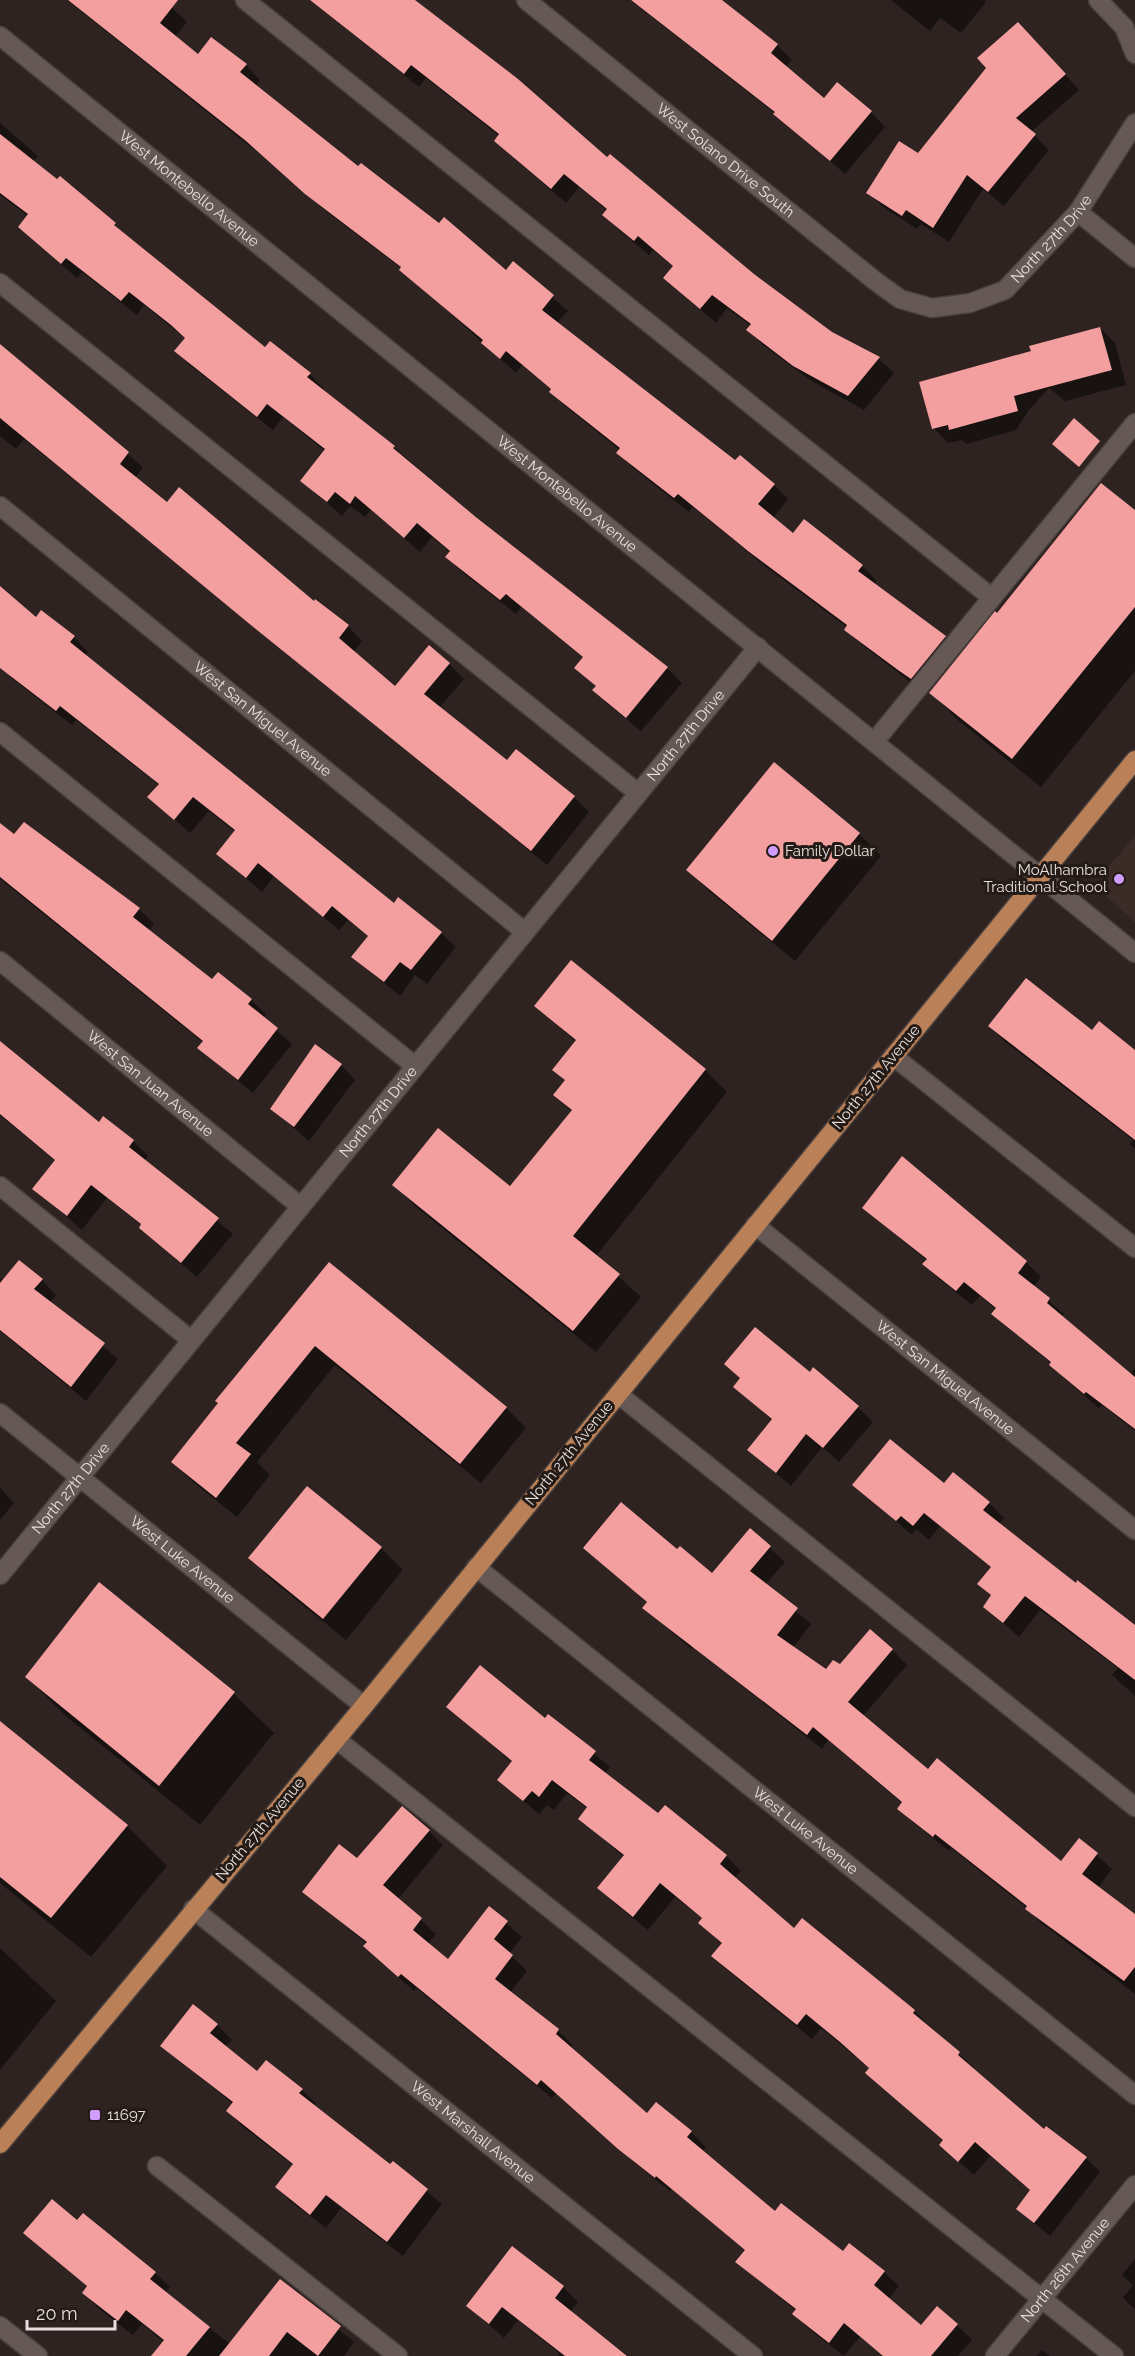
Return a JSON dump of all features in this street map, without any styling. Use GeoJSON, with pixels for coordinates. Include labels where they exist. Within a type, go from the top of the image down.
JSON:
{"type":"FeatureCollection","features":[{"type":"Feature","properties":{"kind":"main road","name":"North 27th Avenue"},"geometry":{"type":"LineString","coordinates":[[0,2144],[364,1706],[1135,760]]}},
{"type":"Feature","properties":{"kind":"street"},"geometry":{"type":"LineString","coordinates":[[244,0],[991,597]]}},
{"type":"Feature","properties":{"kind":"street","name":"West Solano Drive South"},"geometry":{"type":"LineString","coordinates":[[526,0],[874,280],[900,299],[932,308]]}},
{"type":"Feature","properties":{"kind":"street"},"geometry":{"type":"LineString","coordinates":[[1098,0],[1124,27],[1134,51]]}},
{"type":"Feature","properties":{"kind":"street","name":"West Montebello Avenue"},"geometry":{"type":"LineString","coordinates":[[0,36],[1135,953]]}},
{"type":"Feature","properties":{"kind":"street","name":"North 27th Drive"},"geometry":{"type":"LineString","coordinates":[[932,308],[970,303],[1005,290],[1078,212],[1135,123]]}},
{"type":"Feature","properties":{"kind":"street"},"geometry":{"type":"LineString","coordinates":[[1078,212],[1135,258]]}},
{"type":"Feature","properties":{"kind":"street"},"geometry":{"type":"LineString","coordinates":[[0,283],[638,793]]}},
{"type":"Feature","properties":{"kind":"street"},"geometry":{"type":"LineString","coordinates":[[874,742],[1135,423]]}},
{"type":"Feature","properties":{"kind":"street","name":"West San Miguel Avenue"},"geometry":{"type":"LineString","coordinates":[[0,506],[525,932]]}},
{"type":"Feature","properties":{"kind":"street","name":"North 27th Drive"},"geometry":{"type":"LineString","coordinates":[[0,1575],[758,647]]}},
{"type":"Feature","properties":{"kind":"street"},"geometry":{"type":"LineString","coordinates":[[0,732],[415,1066]]}},
{"type":"Feature","properties":{"kind":"street","name":"West San Juan Avenue"},"geometry":{"type":"LineString","coordinates":[[0,961],[300,1206]]}},
{"type":"Feature","properties":{"kind":"street"},"geometry":{"type":"LineString","coordinates":[[893,1056],[1135,1248]]}},
{"type":"Feature","properties":{"kind":"street"},"geometry":{"type":"LineString","coordinates":[[0,1186],[191,1340]]}},
{"type":"Feature","properties":{"kind":"street","name":"West San Miguel Avenue"},"geometry":{"type":"LineString","coordinates":[[755,1225],[1135,1530]]}},
{"type":"Feature","properties":{"kind":"street"},"geometry":{"type":"LineString","coordinates":[[618,1394],[1135,1807]]}},
{"type":"Feature","properties":{"kind":"street","name":"West Luke Avenue"},"geometry":{"type":"LineString","coordinates":[[0,1413],[364,1706]]}},
{"type":"Feature","properties":{"kind":"street","name":"West Luke Avenue"},"geometry":{"type":"LineString","coordinates":[[476,1567],[1135,2095]]}},
{"type":"Feature","properties":{"kind":"street"},"geometry":{"type":"LineString","coordinates":[[336,1738],[1114,2356]]}},
{"type":"Feature","properties":{"kind":"street","name":"West Marshall Avenue"},"geometry":{"type":"LineString","coordinates":[[193,1909],[753,2356]]}},
{"type":"Feature","properties":{"kind":"street"},"geometry":{"type":"LineString","coordinates":[[157,2166],[398,2356]]}},
{"type":"Feature","properties":{"kind":"street","name":"North 26th Avenue"},"geometry":{"type":"LineString","coordinates":[[995,2356],[1135,2185]]}},
{"type":"Feature","properties":{"kind":"street"},"geometry":{"type":"LineString","coordinates":[[0,2326],[38,2356]]}},
{"type":"Feature","properties":{"kind":"shaded area","name":"MoAlhambra Traditional School"},"geometry":{"type":"Polygon","coordinates":[[[1135,836],[1135,922],[1105,895],[1102,885],[1104,872],[1135,836]]]}},
{"type":"Feature","properties":{"kind":"building"},"geometry":{"type":"Polygon","coordinates":[[[68,0],[178,0],[160,23],[198,54],[211,37],[247,64],[240,72],[358,166],[361,163],[439,223],[444,217],[506,270],[513,261],[554,295],[542,310],[735,460],[740,455],[775,484],[758,504],[793,533],[804,519],[863,565],[858,571],[946,636],[911,679],[898,670],[844,630],[847,625],[748,551],[678,494],[674,498],[616,453],[620,448],[549,392],[551,389],[506,351],[500,359],[481,343],[483,340],[399,270],[401,267],[305,194],[246,141],[68,0]]]}},
{"type":"Feature","properties":{"kind":"building"},"geometry":{"type":"Polygon","coordinates":[[[310,0],[415,0],[518,79],[607,157],[610,154],[754,274],[832,332],[880,357],[848,396],[793,366],[746,330],[751,324],[712,295],[700,309],[663,278],[673,266],[638,236],[634,241],[602,215],[607,209],[564,174],[551,189],[494,141],[499,134],[411,65],[404,74],[310,0]]]}},
{"type":"Feature","properties":{"kind":"building"},"geometry":{"type":"Polygon","coordinates":[[[631,0],[722,0],[778,44],[771,53],[824,98],[837,82],[872,111],[830,161],[773,114],[775,112],[631,0]]]}},
{"type":"Feature","properties":{"kind":"building"},"geometry":{"type":"Polygon","coordinates":[[[1018,22],[1066,74],[1016,118],[1036,134],[988,192],[967,175],[933,228],[906,210],[902,216],[866,193],[899,141],[918,153],[986,68],[977,58],[1018,22]]]}},
{"type":"Feature","properties":{"kind":"building"},"geometry":{"type":"Polygon","coordinates":[[[0,134],[57,179],[60,176],[116,223],[114,225],[265,347],[270,341],[311,373],[307,377],[395,446],[393,448],[477,518],[668,667],[626,718],[592,690],[596,686],[574,668],[583,657],[506,594],[500,600],[445,557],[450,551],[417,523],[404,538],[355,496],[350,504],[335,492],[327,502],[300,481],[325,449],[267,404],[257,417],[174,351],[185,338],[171,325],[129,292],[121,301],[66,258],[61,264],[18,227],[28,214],[0,193],[0,134]]]}},
{"type":"Feature","properties":{"kind":"building"},"geometry":{"type":"Polygon","coordinates":[[[1100,327],[1112,370],[1014,396],[1018,411],[949,430],[948,425],[932,429],[919,382],[1031,351],[1029,346],[1100,327]]]}},
{"type":"Feature","properties":{"kind":"building"},"geometry":{"type":"Polygon","coordinates":[[[0,344],[129,452],[120,464],[167,502],[179,487],[314,601],[315,599],[349,625],[339,638],[395,686],[429,645],[450,663],[424,694],[507,760],[516,749],[575,796],[531,851],[257,630],[0,418],[0,344]]]}},
{"type":"Feature","properties":{"kind":"building"},"geometry":{"type":"Polygon","coordinates":[[[1074,418],[1100,441],[1079,467],[1052,444],[1074,418]]]}},
{"type":"Feature","properties":{"kind":"building"},"geometry":{"type":"Polygon","coordinates":[[[1101,483],[1135,510],[1135,607],[1012,759],[929,693],[995,611],[997,613],[1101,483]]]}},
{"type":"Feature","properties":{"kind":"building"},"geometry":{"type":"Polygon","coordinates":[[[0,586],[36,617],[41,610],[75,636],[70,642],[394,903],[398,897],[442,932],[411,970],[400,962],[384,982],[351,957],[368,936],[332,906],[323,917],[258,863],[246,878],[216,854],[235,830],[193,797],[174,820],[147,797],[159,784],[60,706],[56,711],[0,668],[0,586]]]}},
{"type":"Feature","properties":{"kind":"building","name":"Family Dollar"},"geometry":{"type":"Polygon","coordinates":[[[774,762],[860,833],[772,941],[686,870],[774,762]]]}},
{"type":"Feature","properties":{"kind":"building"},"geometry":{"type":"Polygon","coordinates":[[[24,822],[140,908],[133,917],[212,979],[218,972],[252,999],[248,1004],[278,1028],[238,1080],[197,1048],[203,1041],[0,877],[0,823],[14,834],[24,822]]]}},
{"type":"Feature","properties":{"kind":"building"},"geometry":{"type":"Polygon","coordinates":[[[571,960],[706,1069],[573,1236],[620,1274],[573,1331],[392,1185],[438,1128],[510,1186],[572,1110],[553,1095],[565,1080],[552,1070],[576,1040],[534,1006],[571,960]]]}},
{"type":"Feature","properties":{"kind":"building"},"geometry":{"type":"Polygon","coordinates":[[[1026,978],[1092,1030],[1099,1021],[1135,1050],[1135,1140],[988,1026],[1026,978]]]}},
{"type":"Feature","properties":{"kind":"building"},"geometry":{"type":"Polygon","coordinates":[[[0,1041],[99,1122],[103,1116],[134,1140],[129,1147],[219,1218],[181,1263],[139,1228],[141,1224],[91,1185],[67,1216],[32,1189],[55,1160],[0,1114],[0,1041]]]}},
{"type":"Feature","properties":{"kind":"building"},"geometry":{"type":"Polygon","coordinates":[[[315,1044],[342,1064],[294,1127],[270,1109],[315,1044]]]}},
{"type":"Feature","properties":{"kind":"building"},"geometry":{"type":"Polygon","coordinates":[[[902,1156],[1027,1261],[1018,1273],[1050,1298],[1047,1303],[1135,1377],[1135,1429],[1086,1392],[1084,1394],[1049,1365],[1051,1362],[991,1314],[996,1308],[964,1282],[956,1291],[922,1264],[927,1259],[862,1208],[902,1156]]]}},
{"type":"Feature","properties":{"kind":"building"},"geometry":{"type":"Polygon","coordinates":[[[19,1260],[43,1279],[34,1289],[105,1343],[71,1387],[0,1330],[0,1283],[19,1260]]]}},
{"type":"Feature","properties":{"kind":"building"},"geometry":{"type":"Polygon","coordinates":[[[329,1262],[507,1407],[460,1464],[315,1346],[236,1443],[251,1454],[216,1498],[171,1462],[218,1403],[215,1401],[329,1262]]]}},
{"type":"Feature","properties":{"kind":"building"},"geometry":{"type":"Polygon","coordinates":[[[755,1327],[810,1372],[813,1367],[859,1406],[823,1448],[806,1434],[776,1473],[747,1450],[772,1419],[733,1387],[740,1378],[724,1364],[755,1327]]]}},
{"type":"Feature","properties":{"kind":"building"},"geometry":{"type":"Polygon","coordinates":[[[890,1439],[944,1483],[953,1472],[990,1502],[983,1510],[1076,1583],[1077,1580],[1135,1625],[1135,1680],[1025,1596],[1003,1623],[983,1607],[991,1595],[977,1584],[991,1567],[924,1513],[913,1526],[901,1516],[896,1521],[852,1485],[890,1439]]]}},
{"type":"Feature","properties":{"kind":"building"},"geometry":{"type":"Polygon","coordinates":[[[307,1486],[382,1547],[323,1619],[248,1558],[307,1486]]]}},
{"type":"Feature","properties":{"kind":"building"},"geometry":{"type":"Polygon","coordinates":[[[621,1502],[677,1549],[680,1546],[712,1573],[750,1528],[771,1546],[750,1571],[798,1608],[777,1635],[826,1669],[833,1660],[840,1664],[870,1629],[893,1649],[848,1702],[928,1769],[937,1758],[1061,1861],[1079,1838],[1098,1853],[1082,1874],[1135,1914],[1135,1967],[1124,1981],[1025,1909],[1027,1906],[935,1834],[933,1837],[897,1809],[902,1802],[813,1727],[807,1735],[642,1608],[647,1602],[583,1548],[621,1502]]]}},
{"type":"Feature","properties":{"kind":"building"},"geometry":{"type":"Polygon","coordinates":[[[99,1582],[235,1692],[159,1786],[25,1677],[99,1582]]]}},
{"type":"Feature","properties":{"kind":"building"},"geometry":{"type":"Polygon","coordinates":[[[480,1665],[545,1718],[548,1714],[596,1751],[589,1760],[658,1813],[665,1805],[727,1855],[720,1864],[794,1928],[802,1918],[915,2010],[913,2013],[960,2052],[958,2055],[1044,2129],[1046,2126],[1087,2157],[1034,2223],[1016,2209],[1030,2190],[975,2142],[958,2162],[939,2145],[943,2140],[865,2073],[869,2068],[840,2042],[806,2014],[797,2025],[711,1956],[722,1943],[698,1923],[702,1918],[660,1883],[633,1917],[597,1888],[624,1855],[578,1819],[587,1807],[552,1780],[539,1797],[532,1791],[523,1801],[497,1780],[512,1761],[446,1707],[480,1665]]]}},
{"type":"Feature","properties":{"kind":"building"},"geometry":{"type":"Polygon","coordinates":[[[0,1721],[128,1825],[51,1918],[0,1877],[0,1721]]]}},
{"type":"Feature","properties":{"kind":"building"},"geometry":{"type":"Polygon","coordinates":[[[402,1806],[430,1830],[383,1885],[422,1918],[413,1930],[448,1959],[489,1906],[508,1921],[494,1939],[513,1955],[495,1979],[559,2029],[556,2034],[647,2113],[656,2102],[692,2131],[687,2137],[775,2211],[781,2203],[843,2251],[849,2243],[885,2271],[874,2285],[921,2325],[937,2306],[958,2324],[931,2356],[883,2356],[844,2323],[829,2343],[792,2314],[796,2309],[735,2262],[745,2250],[656,2176],[655,2178],[618,2149],[541,2080],[537,2085],[401,1974],[398,1977],[363,1946],[367,1942],[302,1892],[339,1844],[357,1858],[402,1806]]]}},
{"type":"Feature","properties":{"kind":"building"},"geometry":{"type":"Polygon","coordinates":[[[193,2004],[218,2024],[210,2033],[257,2071],[266,2060],[303,2089],[299,2093],[390,2164],[393,2161],[428,2189],[387,2242],[326,2195],[310,2215],[275,2187],[293,2164],[226,2111],[233,2102],[160,2046],[193,2004]]]}},
{"type":"Feature","properties":{"kind":"building"},"geometry":{"type":"Polygon","coordinates":[[[52,2199],[77,2220],[83,2213],[156,2272],[150,2279],[210,2327],[186,2356],[151,2356],[164,2340],[126,2310],[118,2321],[82,2293],[87,2286],[23,2233],[52,2199]]]}},
{"type":"Feature","properties":{"kind":"building"},"geometry":{"type":"Polygon","coordinates":[[[512,2246],[564,2286],[555,2298],[627,2356],[565,2356],[502,2307],[489,2324],[466,2306],[512,2246]]]}},
{"type":"Feature","properties":{"kind":"building"},"geometry":{"type":"Polygon","coordinates":[[[280,2279],[341,2326],[318,2356],[287,2332],[269,2356],[219,2356],[280,2279]]]}},
{"type":"Feature","properties":{"kind":"place","name":"Family Dollar"},"geometry":{"type":"Point","coordinates":[773,851]}},
{"type":"Feature","properties":{"kind":"place","name":"MoAlhambra Traditional School"},"geometry":{"type":"Point","coordinates":[1119,879]}},
{"type":"Feature","properties":{"kind":"place","name":"11697"},"geometry":{"type":"Point","coordinates":[95,2115]}}]}
